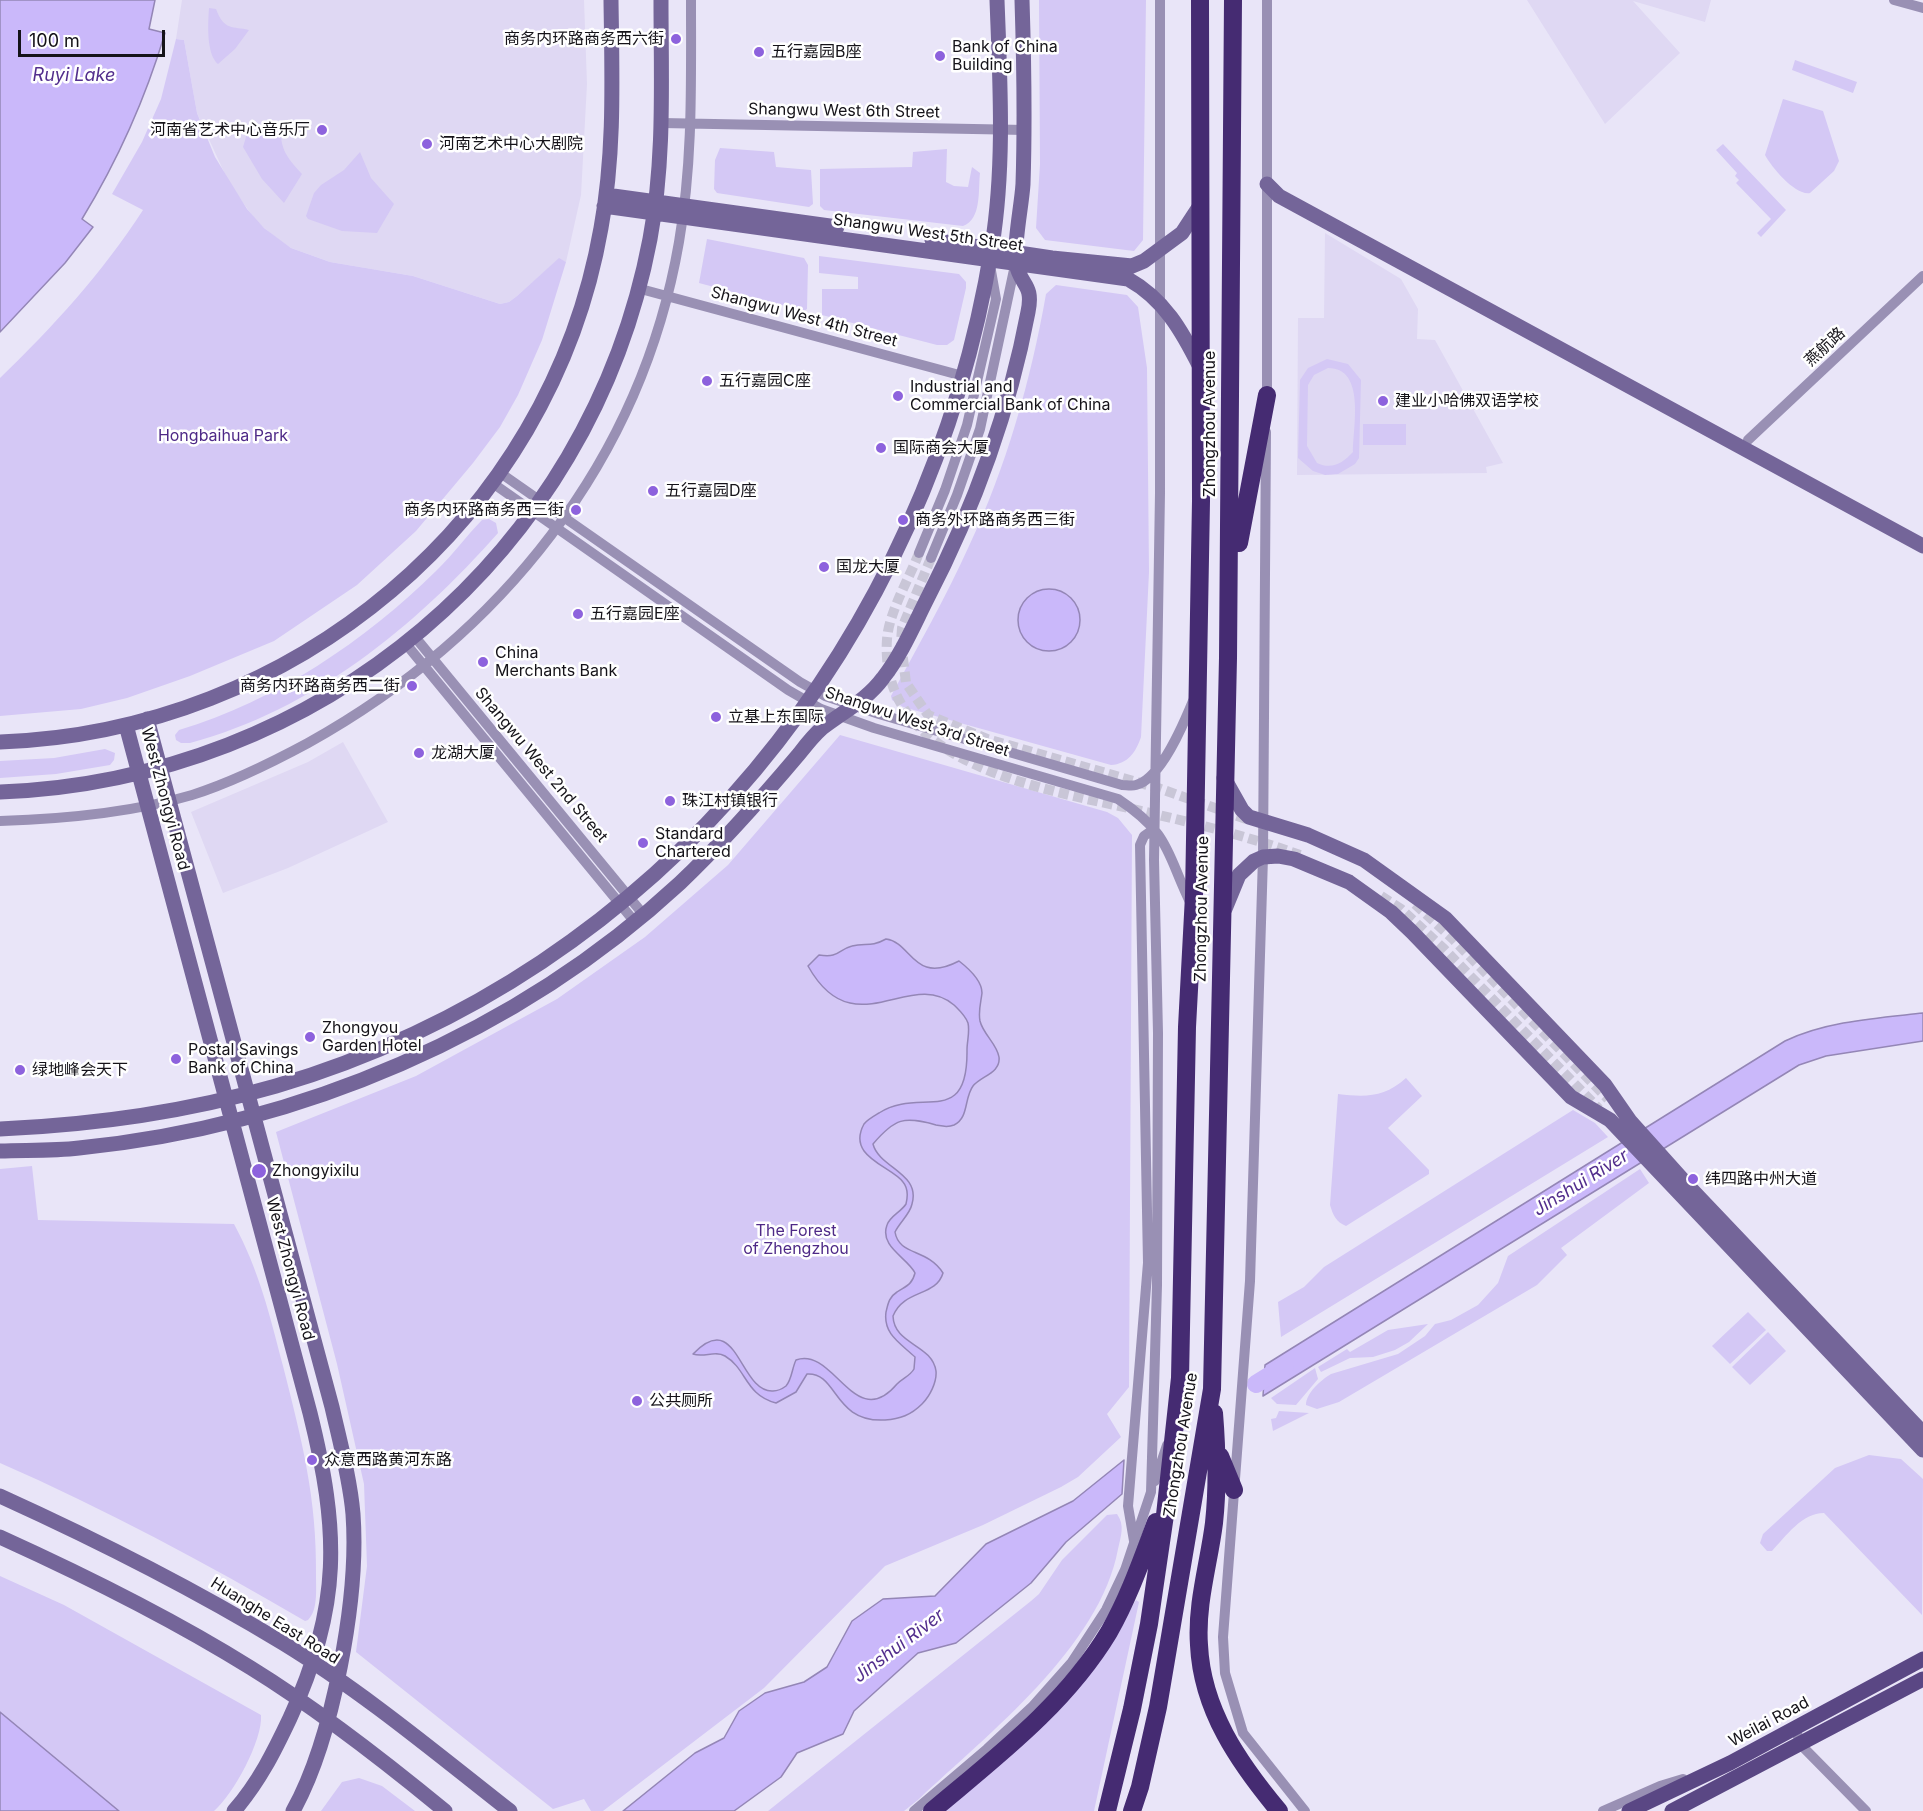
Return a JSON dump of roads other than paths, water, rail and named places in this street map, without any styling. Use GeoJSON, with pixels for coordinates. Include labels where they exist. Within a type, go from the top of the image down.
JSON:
{"type":"FeatureCollection","features":[{"type":"Feature","properties":{"kind":"highway","name":"Zhongzhou Avenue"},"geometry":{"type":"LineString","coordinates":[[1107,1811],[1132,1709],[1149,1624],[1156,1491],[1175,1419],[1180,1378],[1186,1028],[1193,909],[1198,690],[1202,370],[1200,0]]}},
{"type":"Feature","properties":{"kind":"highway","name":"Zhongzhou Avenue"},"geometry":{"type":"LineString","coordinates":[[1132,1811],[1140,1787],[1166,1663],[1212,1389],[1228,619],[1233,0]]}},
{"type":"Feature","properties":{"kind":"highway"},"geometry":{"type":"LineString","coordinates":[[1228,619],[1244,509],[1267,395]]}},
{"type":"Feature","properties":{"kind":"highway"},"geometry":{"type":"LineString","coordinates":[[1212,1389],[1218,1451],[1214,1522],[1198,1624],[1198,1647],[1211,1703],[1225,1737],[1242,1765],[1275,1808]]}},
{"type":"Feature","properties":{"kind":"highway"},"geometry":{"type":"LineString","coordinates":[[1218,1451],[1234,1490]]}},
{"type":"Feature","properties":{"kind":"highway"},"geometry":{"type":"LineString","coordinates":[[932,1811],[1041,1717],[1085,1668],[1108,1632],[1133,1585],[1156,1491]]}},
{"type":"Feature","properties":{"kind":"main road","name":"Weilai Road"},"geometry":{"type":"LineString","coordinates":[[1629,1811],[1710,1772],[1923,1659]]}},
{"type":"Feature","properties":{"kind":"main road"},"geometry":{"type":"LineString","coordinates":[[1672,1811],[1923,1679]]}},
{"type":"Feature","properties":{"kind":"street"},"geometry":{"type":"LineString","coordinates":[[0,742],[58,738],[126,725],[218,697],[264,676],[297,658],[357,619],[435,550],[464,519],[529,426],[564,351],[586,285],[605,201],[613,108],[611,0]]}},
{"type":"Feature","properties":{"kind":"street"},"geometry":{"type":"LineString","coordinates":[[0,792],[65,787],[139,773],[236,743],[295,716],[357,679],[410,640],[446,610],[502,551],[572,451],[619,346],[637,288],[654,207],[662,123],[661,0]]}},
{"type":"Feature","properties":{"kind":"street"},"geometry":{"type":"LineString","coordinates":[[0,822],[69,817],[148,806],[228,782],[280,759],[374,704],[429,663],[466,632],[525,570],[598,466],[647,357],[666,296],[683,211],[692,123],[691,0]]}},
{"type":"Feature","properties":{"kind":"street"},"geometry":{"type":"LineString","coordinates":[[0,1129],[76,1125],[226,1099],[309,1075],[380,1048],[448,1016],[559,949],[662,868],[737,793],[759,768],[812,696],[856,630],[896,555],[931,475],[963,376],[990,254],[998,190],[1000,129],[997,0]]}},
{"type":"Feature","properties":{"kind":"street"},"geometry":{"type":"LineString","coordinates":[[931,558],[957,495],[980,429],[1016,258],[1024,130],[1022,0]]}},
{"type":"Feature","properties":{"kind":"street"},"geometry":{"type":"LineString","coordinates":[[914,1811],[987,1749],[1058,1680],[1084,1646],[1106,1610],[1125,1570],[1134,1541],[1156,1491],[1154,1422],[1158,1033],[1155,770],[1160,303],[1160,0]]}},
{"type":"Feature","properties":{"kind":"street"},"geometry":{"type":"LineString","coordinates":[[1267,0],[1267,395],[1263,857],[1250,1281],[1228,1599],[1223,1637],[1225,1673],[1243,1732],[1305,1811]]}},
{"type":"Feature","properties":{"kind":"street"},"geometry":{"type":"LineString","coordinates":[[1894,0],[1923,8]]}},
{"type":"Feature","properties":{"kind":"street","name":"Shangwu West 6th Street"},"geometry":{"type":"LineString","coordinates":[[662,123],[1024,130]]}},
{"type":"Feature","properties":{"kind":"street"},"geometry":{"type":"LineString","coordinates":[[1267,184],[1283,188],[1923,536]]}},
{"type":"Feature","properties":{"kind":"street"},"geometry":{"type":"LineString","coordinates":[[1267,184],[1279,196],[1923,546]]}},
{"type":"Feature","properties":{"kind":"street","name":"Shangwu West 5th Street"},"geometry":{"type":"LineString","coordinates":[[605,201],[990,254],[1128,279],[1160,303],[1177,324],[1202,370]]}},
{"type":"Feature","properties":{"kind":"street","name":"Shangwu West 5th Street"},"geometry":{"type":"LineString","coordinates":[[1016,258],[1122,266],[1144,261],[1182,233],[1201,204]]}},
{"type":"Feature","properties":{"kind":"street"},"geometry":{"type":"LineString","coordinates":[[919,553],[967,425],[980,373],[996,299],[990,254]]}},
{"type":"Feature","properties":{"kind":"street"},"geometry":{"type":"LineString","coordinates":[[0,1151],[78,1148],[232,1121],[317,1097],[389,1069],[459,1036],[564,973],[639,917],[677,885],[754,808],[820,729],[856,706],[883,679],[902,648],[947,558],[987,462],[1005,406],[1031,294],[1016,258]]}},
{"type":"Feature","properties":{"kind":"street","name":"燕航路"},"geometry":{"type":"LineString","coordinates":[[1748,440],[1923,276]]}},
{"type":"Feature","properties":{"kind":"street","name":"Shangwu West 4th Street"},"geometry":{"type":"LineString","coordinates":[[637,288],[963,376]]}},
{"type":"Feature","properties":{"kind":"street","name":"Shangwu West 3rd Street"},"geometry":{"type":"LineString","coordinates":[[495,477],[536,505],[564,517],[840,716],[1118,800],[1139,813],[1166,844],[1193,909]]}},
{"type":"Feature","properties":{"kind":"street","name":"Shangwu West 3rd Street"},"geometry":{"type":"LineString","coordinates":[[536,505],[556,527],[812,696],[856,706],[1122,785],[1136,785],[1155,770],[1177,739],[1198,690]]}},
{"type":"Feature","properties":{"kind":"street","name":"Shangwu West 2nd Street"},"geometry":{"type":"LineString","coordinates":[[410,640],[639,917]]}},
{"type":"Feature","properties":{"kind":"street","name":"West Zhongyi Road"},"geometry":{"type":"LineString","coordinates":[[147,719],[334,1418],[353,1514],[352,1584],[336,1680],[315,1765],[293,1811]]}},
{"type":"Feature","properties":{"kind":"street","name":"West Zhongyi Road"},"geometry":{"type":"LineString","coordinates":[[126,725],[310,1413],[331,1516],[330,1581],[320,1647],[299,1700],[268,1764],[234,1811]]}},
{"type":"Feature","properties":{"kind":"street"},"geometry":{"type":"LineString","coordinates":[[1224,778],[1242,810],[1249,817],[1308,835],[1364,860],[1445,918],[1605,1085],[1623,1124],[1923,1450]]}},
{"type":"Feature","properties":{"kind":"street"},"geometry":{"type":"LineString","coordinates":[[1134,1541],[1128,1506],[1148,1263],[1140,845],[1144,836],[1155,829]]}},
{"type":"Feature","properties":{"kind":"street"},"geometry":{"type":"LineString","coordinates":[[1222,917],[1239,875],[1254,861],[1263,857],[1294,859],[1349,882],[1385,906],[1570,1096],[1610,1120],[1623,1124]]}},
{"type":"Feature","properties":{"kind":"street"},"geometry":{"type":"LineString","coordinates":[[1661,1164],[1691,1189],[1923,1433]]}},
{"type":"Feature","properties":{"kind":"street","name":"Huanghe East Road"},"geometry":{"type":"LineString","coordinates":[[0,1496],[102,1543],[170,1578],[284,1644],[336,1680],[510,1811]]}},
{"type":"Feature","properties":{"kind":"street"},"geometry":{"type":"LineString","coordinates":[[0,1537],[137,1603],[250,1667],[327,1719],[445,1811]]}},
{"type":"Feature","properties":{"kind":"street"},"geometry":{"type":"LineString","coordinates":[[1794,1728],[1801,1744],[1866,1811]]}},
{"type":"Feature","properties":{"kind":"street"},"geometry":{"type":"LineString","coordinates":[[1603,1811],[1660,1786],[1710,1772]]}},
{"type":"Feature","properties":{"kind":"water","name":"Ruyi Lake"},"geometry":{"type":"Polygon","coordinates":[[[0,0],[155,0],[149,29],[165,33],[130,129],[82,219],[93,227],[65,263],[0,332],[0,0]]]}},
{"type":"Feature","properties":{"kind":"water"},"geometry":{"type":"Polygon","coordinates":[[[1043,589],[1055,589],[1071,598],[1078,608],[1080,620],[1078,632],[1071,642],[1055,651],[1043,651],[1032,646],[1023,637],[1018,626],[1018,614],[1023,603],[1032,594],[1043,589]]]}},
{"type":"Feature","properties":{"kind":"water"},"geometry":{"type":"Polygon","coordinates":[[[886,939],[895,942],[923,965],[932,968],[944,967],[959,961],[970,971],[977,979],[982,993],[980,1021],[996,1048],[999,1062],[994,1071],[973,1086],[959,1122],[947,1127],[916,1121],[901,1121],[894,1124],[873,1144],[883,1159],[911,1185],[912,1204],[895,1232],[898,1240],[908,1249],[929,1259],[943,1273],[934,1286],[904,1301],[893,1316],[895,1326],[900,1333],[928,1355],[933,1362],[936,1375],[932,1389],[925,1401],[914,1411],[885,1420],[868,1419],[855,1414],[825,1381],[817,1376],[807,1374],[796,1392],[776,1403],[758,1394],[732,1361],[725,1356],[693,1354],[708,1342],[720,1340],[729,1346],[752,1379],[762,1388],[773,1391],[786,1386],[796,1360],[810,1359],[822,1365],[857,1395],[869,1399],[882,1397],[914,1369],[915,1357],[894,1338],[886,1320],[888,1303],[891,1298],[910,1283],[915,1273],[890,1246],[886,1233],[888,1222],[906,1204],[907,1189],[897,1176],[865,1153],[860,1135],[867,1121],[894,1106],[938,1101],[950,1098],[959,1090],[965,1075],[968,1023],[954,1005],[937,996],[919,994],[863,1004],[844,1001],[826,990],[808,966],[819,955],[835,955],[852,946],[876,943],[886,939]]]}},
{"type":"Feature","properties":{"kind":"water"},"geometry":{"type":"Polygon","coordinates":[[[1923,1013],[1923,1041],[1826,1056],[1799,1065],[1263,1396],[1265,1365],[1785,1041],[1835,1025],[1923,1013]]]}},
{"type":"Feature","properties":{"kind":"water"},"geometry":{"type":"Polygon","coordinates":[[[1124,1460],[1122,1494],[1066,1542],[1031,1583],[956,1643],[918,1653],[854,1711],[843,1734],[797,1753],[781,1777],[734,1811],[623,1811],[695,1753],[724,1738],[739,1711],[765,1693],[804,1682],[827,1667],[852,1621],[883,1599],[935,1596],[986,1544],[1073,1501],[1124,1460]]]}},
{"type":"Feature","properties":{"kind":"water"},"geometry":{"type":"Polygon","coordinates":[[[0,1712],[119,1811],[0,1811],[0,1712]]]}},
{"type":"Feature","properties":{"kind":"waterway","name":"Jinshui River"},"geometry":{"type":"LineString","coordinates":[[1256,1384],[1285,1366]]}},
{"type":"Feature","properties":{"kind":"tunnel"},"geometry":{"type":"LineString","coordinates":[[919,553],[895,607],[887,639],[892,683],[911,718],[940,745],[978,766],[1021,782],[1204,826],[1300,855]]}},
{"type":"Feature","properties":{"kind":"tunnel"},"geometry":{"type":"LineString","coordinates":[[931,558],[902,628],[901,642],[906,683],[928,715],[987,739],[1158,788],[1249,820]]}},
{"type":"Feature","properties":{"kind":"tunnel"},"geometry":{"type":"LineString","coordinates":[[1381,896],[1401,909],[1444,949],[1599,1109]]}},
{"type":"Feature","properties":{"kind":"tunnel"},"geometry":{"type":"LineString","coordinates":[[1415,904],[1453,939],[1608,1099]]}},
{"type":"Feature","properties":{"kind":"place","name":"商务内环路商务西六街"},"geometry":{"type":"Point","coordinates":[676,39]}},
{"type":"Feature","properties":{"kind":"place","name":"五行嘉园B座"},"geometry":{"type":"Point","coordinates":[759,52]}},
{"type":"Feature","properties":{"kind":"place","name":"Bank of China Building"},"geometry":{"type":"Point","coordinates":[940,56]}},
{"type":"Feature","properties":{"kind":"place","name":"河南省艺术中心音乐厅"},"geometry":{"type":"Point","coordinates":[322,130]}},
{"type":"Feature","properties":{"kind":"place","name":"河南艺术中心大剧院"},"geometry":{"type":"Point","coordinates":[427,144]}},
{"type":"Feature","properties":{"kind":"place","name":"五行嘉园C座"},"geometry":{"type":"Point","coordinates":[707,381]}},
{"type":"Feature","properties":{"kind":"place","name":"Industrial and Commercial Bank of China"},"geometry":{"type":"Point","coordinates":[898,396]}},
{"type":"Feature","properties":{"kind":"place","name":"建业小哈佛双语学校"},"geometry":{"type":"Point","coordinates":[1383,401]}},
{"type":"Feature","properties":{"kind":"place","name":"国际商会大厦"},"geometry":{"type":"Point","coordinates":[881,448]}},
{"type":"Feature","properties":{"kind":"place","name":"五行嘉园D座"},"geometry":{"type":"Point","coordinates":[653,491]}},
{"type":"Feature","properties":{"kind":"place","name":"商务内环路商务西三街"},"geometry":{"type":"Point","coordinates":[576,510]}},
{"type":"Feature","properties":{"kind":"place","name":"商务外环路商务西三街"},"geometry":{"type":"Point","coordinates":[903,520]}},
{"type":"Feature","properties":{"kind":"place","name":"国龙大厦"},"geometry":{"type":"Point","coordinates":[824,567]}},
{"type":"Feature","properties":{"kind":"place","name":"五行嘉园E座"},"geometry":{"type":"Point","coordinates":[578,614]}},
{"type":"Feature","properties":{"kind":"place","name":"China Merchants Bank"},"geometry":{"type":"Point","coordinates":[483,662]}},
{"type":"Feature","properties":{"kind":"place","name":"商务内环路商务西二街"},"geometry":{"type":"Point","coordinates":[412,686]}},
{"type":"Feature","properties":{"kind":"place","name":"立基上东国际"},"geometry":{"type":"Point","coordinates":[716,717]}},
{"type":"Feature","properties":{"kind":"place","name":"龙湖大厦"},"geometry":{"type":"Point","coordinates":[419,753]}},
{"type":"Feature","properties":{"kind":"place","name":"珠江村镇银行"},"geometry":{"type":"Point","coordinates":[670,801]}},
{"type":"Feature","properties":{"kind":"place","name":"Standard Chartered"},"geometry":{"type":"Point","coordinates":[643,843]}},
{"type":"Feature","properties":{"kind":"place","name":"Zhongyou Garden Hotel"},"geometry":{"type":"Point","coordinates":[310,1037]}},
{"type":"Feature","properties":{"kind":"place","name":"Postal Savings Bank of China"},"geometry":{"type":"Point","coordinates":[176,1059]}},
{"type":"Feature","properties":{"kind":"place","name":"绿地峰会天下"},"geometry":{"type":"Point","coordinates":[20,1070]}},
{"type":"Feature","properties":{"kind":"place","name":"Zhongyixilu"},"geometry":{"type":"Point","coordinates":[259,1171]}},
{"type":"Feature","properties":{"kind":"place","name":"纬四路中州大道"},"geometry":{"type":"Point","coordinates":[1693,1179]}},
{"type":"Feature","properties":{"kind":"place","name":"公共厕所"},"geometry":{"type":"Point","coordinates":[637,1401]}},
{"type":"Feature","properties":{"kind":"place","name":"众意西路黄河东路"},"geometry":{"type":"Point","coordinates":[312,1460]}},
{"type":"Feature","properties":{"kind":"park label","name":"Hongbaihua Park"},"geometry":{"type":"Point","coordinates":[223,436]}},
{"type":"Feature","properties":{"kind":"park label","name":"The Forest of Zhengzhou"},"geometry":{"type":"Point","coordinates":[796,1240]}}]}
